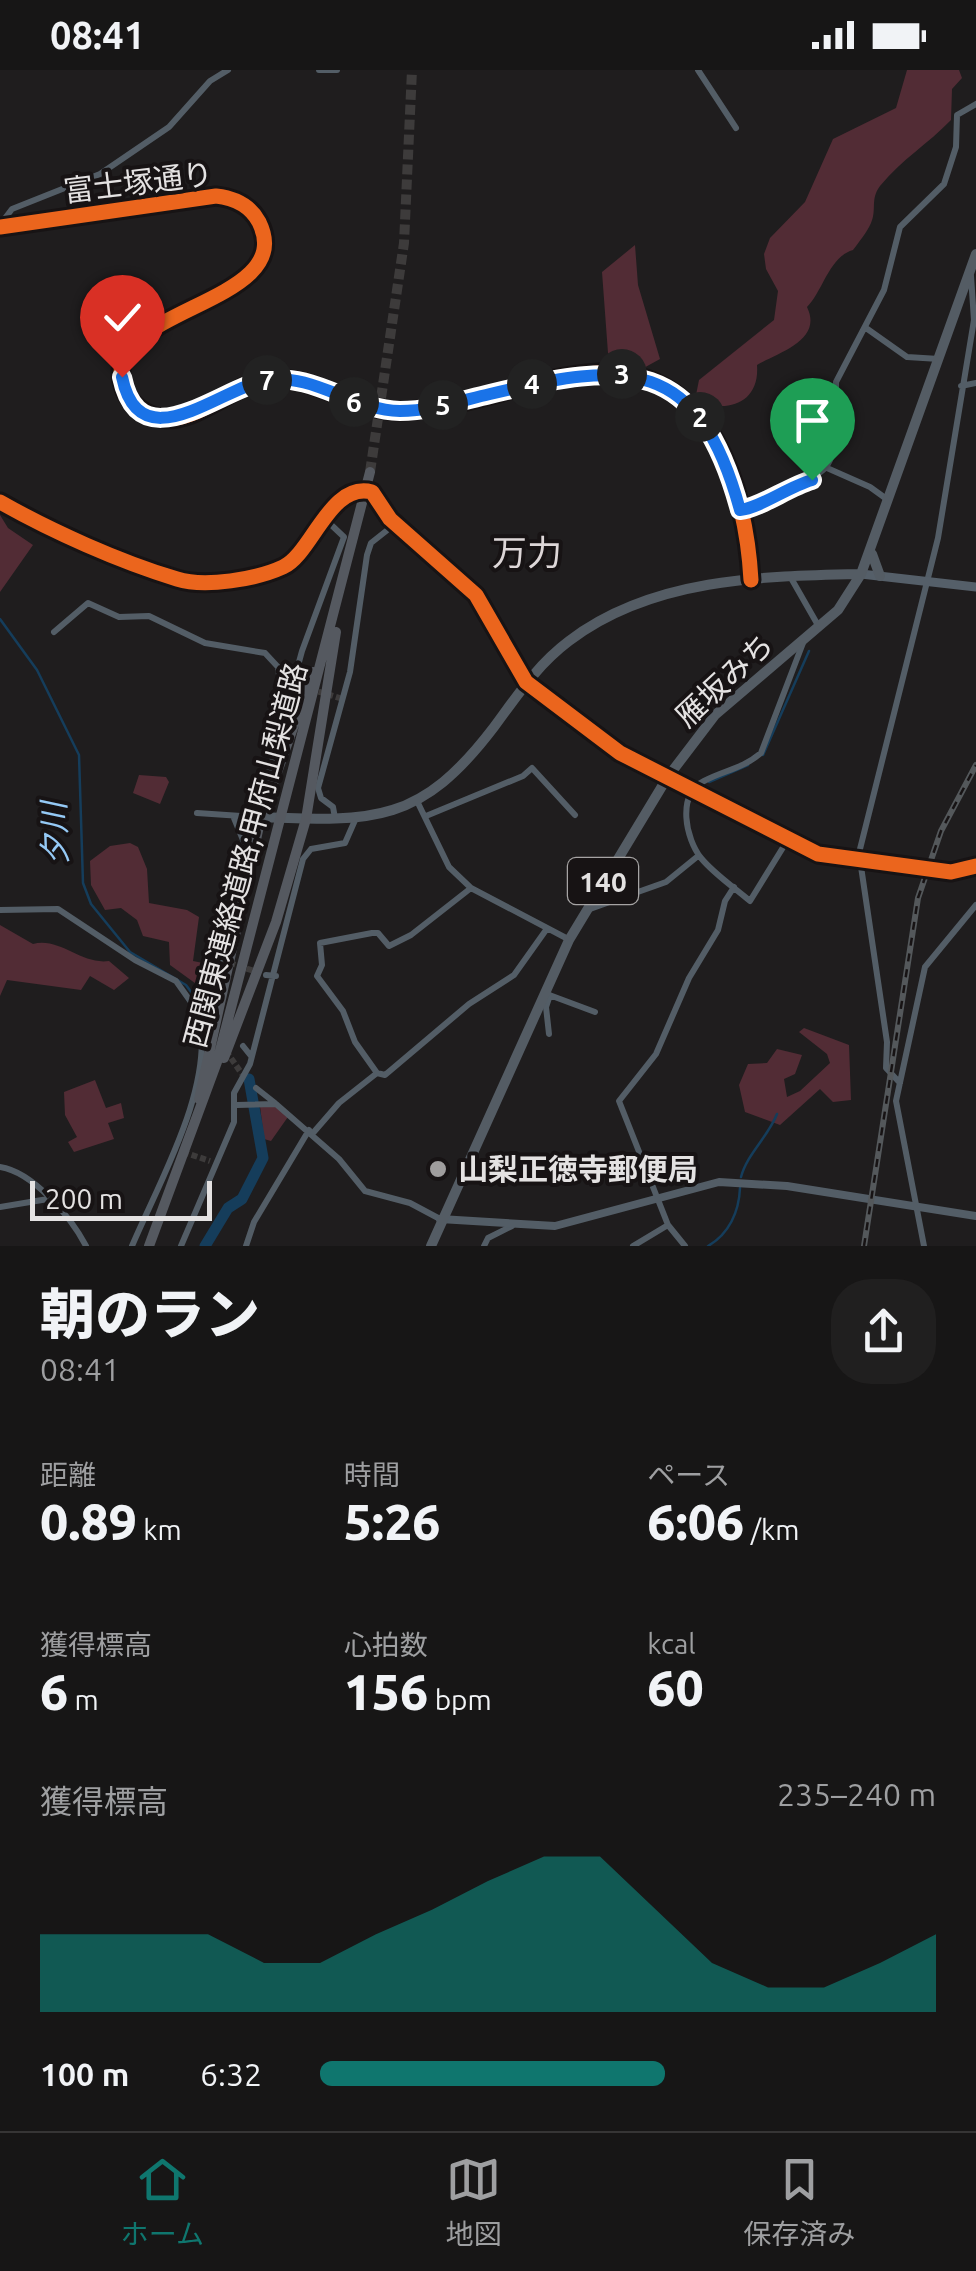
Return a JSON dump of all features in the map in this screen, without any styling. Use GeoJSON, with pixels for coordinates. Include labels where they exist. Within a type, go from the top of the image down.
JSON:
{"type":"FeatureCollection","features":[{"type":"Feature","properties":{"kind":"highway","name":"雁坂みち"},"geometry":{"type":"LineString","coordinates":[[431,1246],[569,940],[667,778],[715,715],[838,610],[861,574],[976,254]]}},
{"type":"Feature","properties":{"kind":"highway","name":"西関東連絡道路;甲府山梨道路"},"geometry":{"type":"LineString","coordinates":[[149,1246],[199,1120],[348,570],[370,472]]}},
{"type":"Feature","properties":{"kind":"highway"},"geometry":{"type":"LineString","coordinates":[[872,548],[880,576]]}},
{"type":"Feature","properties":{"kind":"highway"},"geometry":{"type":"LineString","coordinates":[[199,1120],[276,922],[306,818],[348,570]]}},
{"type":"Feature","properties":{"kind":"highway"},"geometry":{"type":"LineString","coordinates":[[256,817],[374,818],[417,801],[461,769],[526,682],[570,640],[628,606],[684,590],[751,580],[861,574]]}},
{"type":"Feature","properties":{"kind":"highway"},"geometry":{"type":"LineString","coordinates":[[834,575],[842,586],[838,610]]}},
{"type":"Feature","properties":{"kind":"highway"},"geometry":{"type":"LineString","coordinates":[[160,1219],[196,1112],[256,817],[337,606]]}},
{"type":"Feature","properties":{"kind":"main road"},"geometry":{"type":"LineString","coordinates":[[861,574],[976,587]]}},
{"type":"Feature","properties":{"kind":"street"},"geometry":{"type":"LineString","coordinates":[[0,226],[12,209],[100,174],[169,128],[210,81],[228,70]]}},
{"type":"Feature","properties":{"kind":"street"},"geometry":{"type":"LineString","coordinates":[[318,70],[337,70]]}},
{"type":"Feature","properties":{"kind":"street"},"geometry":{"type":"LineString","coordinates":[[698,70],[736,128]]}},
{"type":"Feature","properties":{"kind":"street"},"geometry":{"type":"LineString","coordinates":[[740,510],[753,509],[785,488],[812,480],[828,468],[834,451],[835,439],[828,427],[836,407],[836,382],[884,290],[900,228],[944,184],[956,147],[957,115],[976,104]]}},
{"type":"Feature","properties":{"kind":"street","name":"富士塚通り"},"geometry":{"type":"LineString","coordinates":[[0,226],[216,196],[243,204],[257,218],[262,253],[250,273],[141,336],[126,353],[122,365],[124,388],[138,408],[163,419],[180,417],[238,388],[271,379],[299,380],[364,406],[404,411],[596,373],[624,374],[669,390],[705,422],[722,450],[740,510],[751,580]]}},
{"type":"Feature","properties":{"kind":"street"},"geometry":{"type":"LineString","coordinates":[[900,1083],[886,1068],[887,1042],[861,862],[864,826],[928,584],[974,320],[970,274]]}},
{"type":"Feature","properties":{"kind":"street"},"geometry":{"type":"LineString","coordinates":[[866,328],[907,357],[939,359]]}},
{"type":"Feature","properties":{"kind":"street"},"geometry":{"type":"LineString","coordinates":[[961,386],[976,384]]}},
{"type":"Feature","properties":{"kind":"street"},"geometry":{"type":"LineString","coordinates":[[828,468],[888,500]]}},
{"type":"Feature","properties":{"kind":"street"},"geometry":{"type":"LineString","coordinates":[[0,502],[117,558],[178,580],[244,577],[287,566],[340,502],[363,489]]}},
{"type":"Feature","properties":{"kind":"street"},"geometry":{"type":"LineString","coordinates":[[372,492],[395,524],[476,595],[526,682],[620,753],[787,842],[818,854],[951,872],[976,866]]}},
{"type":"Feature","properties":{"kind":"street"},"geometry":{"type":"LineString","coordinates":[[197,813],[256,817],[292,685],[344,537],[325,518]]}},
{"type":"Feature","properties":{"kind":"street"},"geometry":{"type":"LineString","coordinates":[[335,818],[333,807],[321,798],[318,788],[350,672],[367,555],[371,543],[395,524]]}},
{"type":"Feature","properties":{"kind":"street"},"geometry":{"type":"LineString","coordinates":[[791,578],[819,627]]}},
{"type":"Feature","properties":{"kind":"street"},"geometry":{"type":"LineString","coordinates":[[54,632],[88,603],[119,617],[149,616],[205,643],[266,653],[278,667],[280,683],[302,687]]}},
{"type":"Feature","properties":{"kind":"street"},"geometry":{"type":"LineString","coordinates":[[787,842],[750,901],[698,856],[688,831],[691,790],[703,781],[746,765],[761,752],[803,642]]}},
{"type":"Feature","properties":{"kind":"street"},"geometry":{"type":"LineString","coordinates":[[426,816],[524,776],[532,768],[575,815]]}},
{"type":"Feature","properties":{"kind":"street"},"geometry":{"type":"LineString","coordinates":[[417,801],[449,867],[471,888],[569,940]]}},
{"type":"Feature","properties":{"kind":"street"},"geometry":{"type":"LineString","coordinates":[[181,1246],[234,1122],[234,1093],[251,1060],[304,859],[312,849],[344,843],[356,817]]}},
{"type":"Feature","properties":{"kind":"street"},"geometry":{"type":"LineString","coordinates":[[215,1011],[208,1005],[248,852],[234,818]]}},
{"type":"Feature","properties":{"kind":"street"},"geometry":{"type":"LineString","coordinates":[[584,912],[666,882],[698,856]]}},
{"type":"Feature","properties":{"kind":"street"},"geometry":{"type":"LineString","coordinates":[[471,888],[411,936],[389,946],[372,933],[320,943],[322,965],[317,976],[343,1011],[355,1042],[376,1073],[385,1075],[470,1004],[514,976],[546,930]]}},
{"type":"Feature","properties":{"kind":"street"},"geometry":{"type":"LineString","coordinates":[[686,1246],[668,1224],[619,1101],[656,1054],[690,978],[718,930],[725,901],[734,888]]}},
{"type":"Feature","properties":{"kind":"street"},"geometry":{"type":"LineString","coordinates":[[924,1246],[896,1100],[925,967],[976,905]]}},
{"type":"Feature","properties":{"kind":"street"},"geometry":{"type":"LineString","coordinates":[[0,910],[58,909],[134,960],[176,981],[208,1026]]}},
{"type":"Feature","properties":{"kind":"street"},"geometry":{"type":"LineString","coordinates":[[266,975],[276,976]]}},
{"type":"Feature","properties":{"kind":"street"},"geometry":{"type":"LineString","coordinates":[[550,1034],[547,994],[595,1012]]}},
{"type":"Feature","properties":{"kind":"street"},"geometry":{"type":"LineString","coordinates":[[132,1246],[175,1149],[197,1080],[204,1037],[197,1010]]}},
{"type":"Feature","properties":{"kind":"street"},"geometry":{"type":"LineString","coordinates":[[243,1046],[251,1060]]}},
{"type":"Feature","properties":{"kind":"street"},"geometry":{"type":"LineString","coordinates":[[246,1246],[260,1211],[311,1132],[376,1073]]}},
{"type":"Feature","properties":{"kind":"street"},"geometry":{"type":"LineString","coordinates":[[256,1088],[311,1132],[365,1191],[410,1203],[440,1219],[555,1226],[718,1182],[787,1186],[976,1216]]}},
{"type":"Feature","properties":{"kind":"street"},"geometry":{"type":"LineString","coordinates":[[236,1104],[276,1104]]}},
{"type":"Feature","properties":{"kind":"street"},"geometry":{"type":"LineString","coordinates":[[0,1167],[13,1170],[49,1199],[86,1246]]}},
{"type":"Feature","properties":{"kind":"street"},"geometry":{"type":"LineString","coordinates":[[0,1207],[49,1199]]}},
{"type":"Feature","properties":{"kind":"street"},"geometry":{"type":"LineString","coordinates":[[634,1246],[668,1224]]}},
{"type":"Feature","properties":{"kind":"street"},"geometry":{"type":"LineString","coordinates":[[484,1246],[488,1238],[512,1226]]}},
{"type":"Feature","properties":{"kind":"shaded area"},"geometry":{"type":"Polygon","coordinates":[[[907,70],[959,70],[962,78],[952,89],[951,120],[880,186],[867,230],[853,250],[832,267],[807,307],[809,328],[797,344],[757,365],[753,389],[739,402],[718,406],[695,400],[699,380],[774,320],[778,291],[766,269],[764,254],[770,238],[805,202],[833,139],[896,108],[907,70]]]}},
{"type":"Feature","properties":{"kind":"shaded area"},"geometry":{"type":"Polygon","coordinates":[[[635,245],[638,285],[660,359],[640,370],[621,365],[608,353],[602,272],[635,245]]]}},
{"type":"Feature","properties":{"kind":"shaded area"},"geometry":{"type":"Polygon","coordinates":[[[0,515],[8,528],[33,545],[0,592],[0,515]]]}},
{"type":"Feature","properties":{"kind":"shaded area"},"geometry":{"type":"Polygon","coordinates":[[[139,775],[166,777],[169,782],[160,804],[133,793],[139,775]]]}},
{"type":"Feature","properties":{"kind":"shaded area"},"geometry":{"type":"Polygon","coordinates":[[[130,843],[138,847],[147,869],[149,903],[187,910],[199,917],[193,961],[213,965],[206,985],[199,986],[170,965],[169,942],[143,936],[137,920],[121,908],[105,910],[91,885],[90,861],[110,846],[130,843]]]}},
{"type":"Feature","properties":{"kind":"shaded area"},"geometry":{"type":"Polygon","coordinates":[[[0,925],[33,944],[52,944],[89,959],[109,961],[129,978],[114,990],[90,976],[81,990],[7,980],[0,996],[0,925]]]}},
{"type":"Feature","properties":{"kind":"shaded area"},"geometry":{"type":"Polygon","coordinates":[[[804,1028],[849,1045],[851,1100],[833,1102],[820,1089],[780,1125],[745,1112],[739,1085],[748,1064],[767,1063],[777,1049],[802,1055],[795,1074],[784,1079],[787,1097],[800,1091],[830,1063],[827,1054],[799,1032],[804,1028]]]}},
{"type":"Feature","properties":{"kind":"shaded area"},"geometry":{"type":"Polygon","coordinates":[[[95,1080],[106,1108],[121,1103],[124,1118],[108,1123],[114,1139],[74,1152],[68,1142],[77,1137],[65,1115],[64,1092],[95,1080]]]}},
{"type":"Feature","properties":{"kind":"shaded area"},"geometry":{"type":"Polygon","coordinates":[[[276,1104],[290,1114],[271,1141],[264,1139],[260,1106],[276,1104]]]}},
{"type":"Feature","properties":{"kind":"waterway","name":"夕川"},"geometry":{"type":"LineString","coordinates":[[0,619],[37,670],[79,755],[83,883],[91,904],[130,952],[186,985],[208,1015]]}},
{"type":"Feature","properties":{"kind":"waterway"},"geometry":{"type":"LineString","coordinates":[[763,755],[809,651]]}},
{"type":"Feature","properties":{"kind":"waterway"},"geometry":{"type":"LineString","coordinates":[[709,782],[748,765]]}},
{"type":"Feature","properties":{"kind":"waterway","name":"夕川"},"geometry":{"type":"LineString","coordinates":[[205,1246],[228,1208],[242,1199],[263,1158],[249,1079]]}},
{"type":"Feature","properties":{"kind":"waterway"},"geometry":{"type":"LineString","coordinates":[[741,1177],[777,1114]]}},
{"type":"Feature","properties":{"kind":"waterway"},"geometry":{"type":"LineString","coordinates":[[708,1246],[732,1222],[740,1188]]}},
{"type":"Feature","properties":{"kind":"tunnel"},"geometry":{"type":"LineString","coordinates":[[370,472],[404,243],[412,70]]}},
{"type":"Feature","properties":{"kind":"tunnel"},"geometry":{"type":"LineString","coordinates":[[310,689],[343,699]]}},
{"type":"Feature","properties":{"kind":"tunnel"},"geometry":{"type":"LineString","coordinates":[[221,960],[260,973]]}},
{"type":"Feature","properties":{"kind":"tunnel"},"geometry":{"type":"LineString","coordinates":[[226,1051],[242,1074]]}},
{"type":"Feature","properties":{"kind":"tunnel"},"geometry":{"type":"LineString","coordinates":[[183,1152],[210,1161]]}},
{"type":"Feature","properties":{"kind":"railway"},"geometry":{"type":"LineString","coordinates":[[864,1246],[918,898],[941,831],[976,765]]}},
{"type":"Feature","properties":{"kind":"cycle path"},"geometry":{"type":"LineString","coordinates":[[0,227],[216,196],[241,203],[251,211],[259,222],[264,250],[251,272],[226,291],[137,341],[122,363],[128,396],[139,409],[160,418],[186,416],[253,383],[284,379],[369,406],[405,411],[598,373],[637,376],[669,390],[695,412],[715,441],[730,474],[741,509],[751,580]]}},
{"type":"Feature","properties":{"kind":"cycle path"},"geometry":{"type":"LineString","coordinates":[[0,502],[63,535],[132,564],[189,582],[216,582],[283,567],[344,497],[372,492],[390,519],[476,595],[526,682],[620,753],[818,854],[951,872],[976,866]]}},
{"type":"Feature","properties":{"kind":"place","name":"山梨正徳寺郵便局"},"geometry":{"type":"Point","coordinates":[438,1169]}},
{"type":"Feature","properties":{"kind":"district","name":"万力"},"geometry":{"type":"Point","coordinates":[527,552]}},
{"type":"Feature","properties":{"kind":"route"},"geometry":{"type":"LineString","coordinates":[[122,377],[129,398],[138,408],[163,419],[180,417],[238,388],[271,379],[308,382],[364,406],[404,411],[539,382],[596,373],[624,374],[669,390],[705,422],[722,450],[740,510],[753,509],[785,488],[812,480]]}}]}
